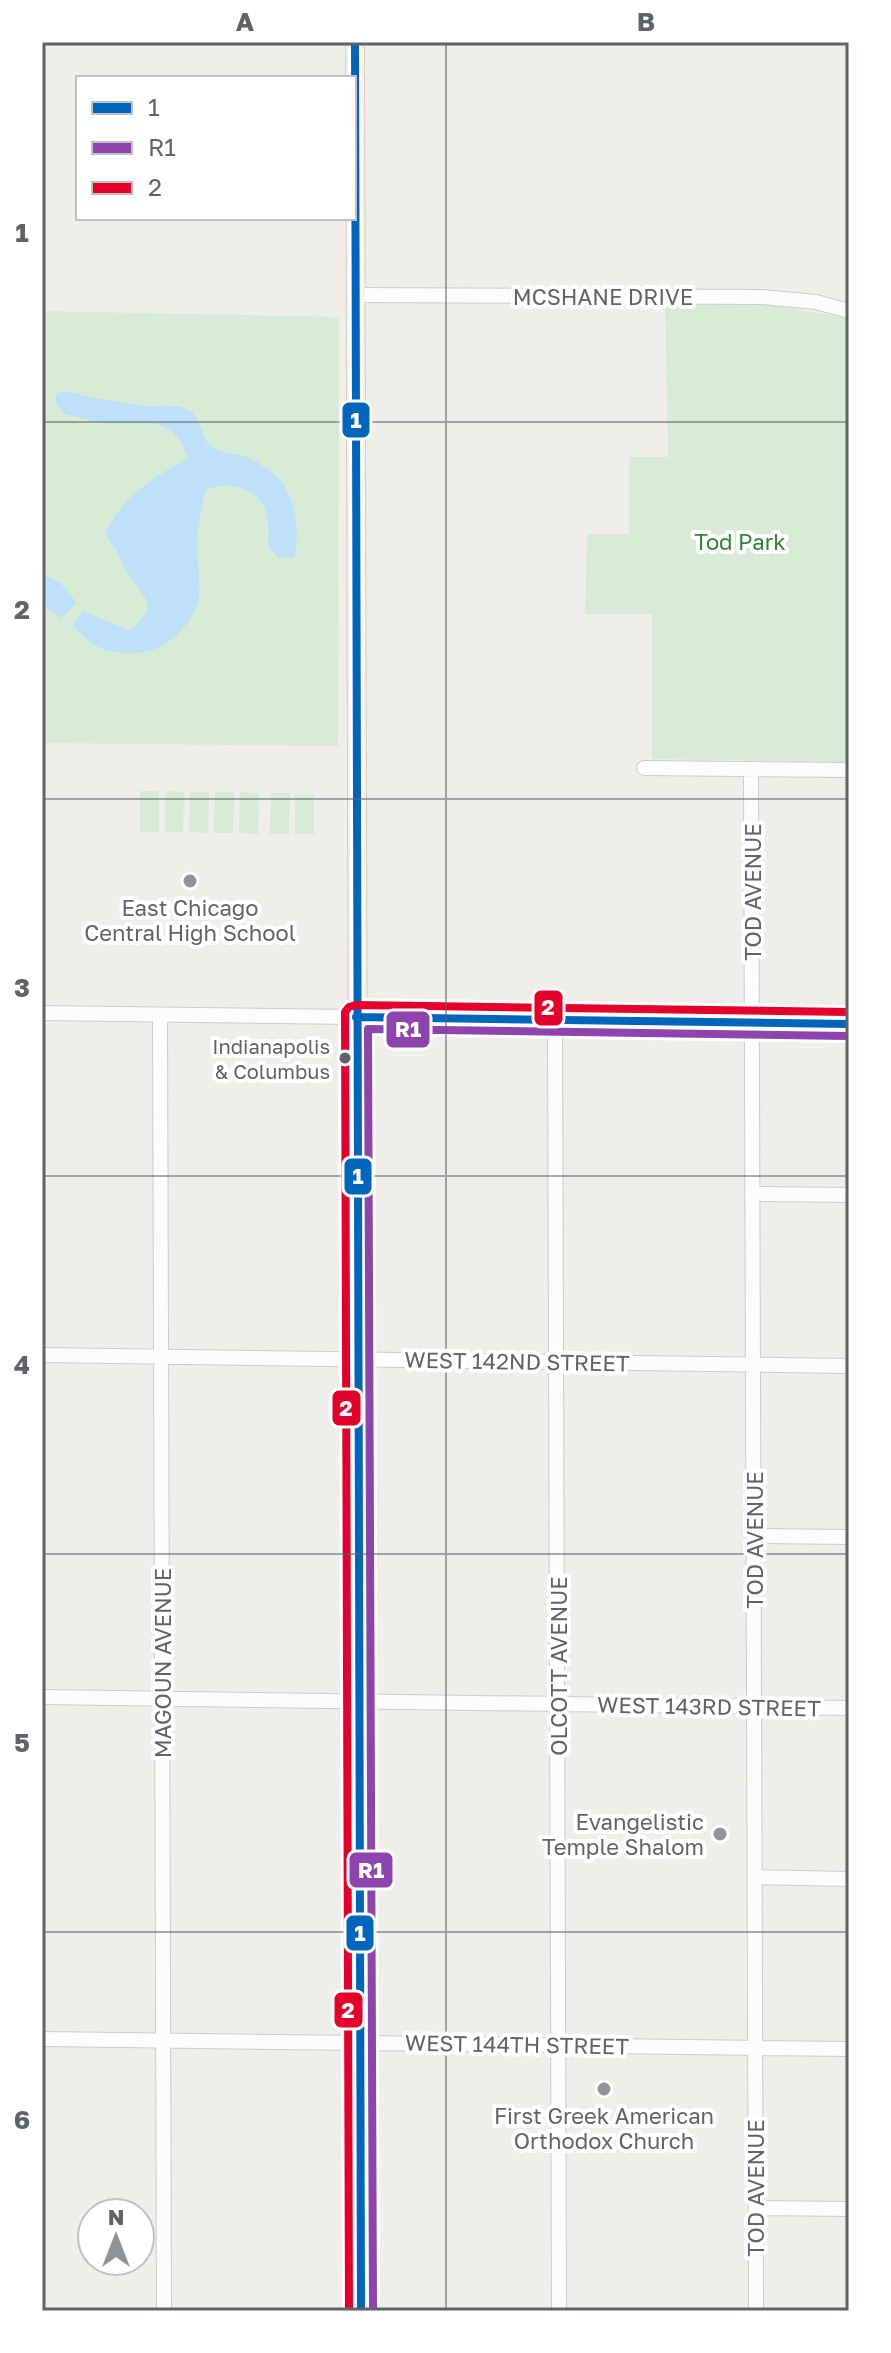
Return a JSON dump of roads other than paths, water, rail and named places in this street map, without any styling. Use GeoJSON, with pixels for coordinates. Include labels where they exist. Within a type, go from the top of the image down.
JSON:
{"type":"FeatureCollection","features":[{"type":"Feature","properties":{"kind":"main road"},"geometry":{"type":"LineString","coordinates":[[355,42],[355,76]]}},
{"type":"Feature","properties":{"kind":"main road"},"geometry":{"type":"LineString","coordinates":[[355,220],[361,2311]]}},
{"type":"Feature","properties":{"kind":"main road"},"geometry":{"type":"LineString","coordinates":[[356,1017],[849,1024]]}},
{"type":"Feature","properties":{"kind":"street","name":"MCSHANE DRIVE"},"geometry":{"type":"LineString","coordinates":[[355,295],[761,297],[816,302],[849,311]]}},
{"type":"Feature","properties":{"kind":"street"},"geometry":{"type":"LineString","coordinates":[[644,768],[849,770]]}},
{"type":"Feature","properties":{"kind":"street","name":"TOD AVENUE"},"geometry":{"type":"LineString","coordinates":[[751,769],[756,2311]]}},
{"type":"Feature","properties":{"kind":"street"},"geometry":{"type":"LineString","coordinates":[[42,1013],[356,1017]]}},
{"type":"Feature","properties":{"kind":"street","name":"MAGOUN AVENUE"},"geometry":{"type":"LineString","coordinates":[[160,1015],[164,2311]]}},
{"type":"Feature","properties":{"kind":"street","name":"OLCOTT AVENUE"},"geometry":{"type":"LineString","coordinates":[[555,1020],[559,2311]]}},
{"type":"Feature","properties":{"kind":"street"},"geometry":{"type":"LineString","coordinates":[[752,1194],[849,1195]]}},
{"type":"Feature","properties":{"kind":"street","name":"WEST 142ND STREET"},"geometry":{"type":"LineString","coordinates":[[42,1355],[849,1366]]}},
{"type":"Feature","properties":{"kind":"street"},"geometry":{"type":"LineString","coordinates":[[754,1536],[849,1537]]}},
{"type":"Feature","properties":{"kind":"street","name":"WEST 143RD STREET"},"geometry":{"type":"LineString","coordinates":[[42,1697],[849,1708]]}},
{"type":"Feature","properties":{"kind":"street"},"geometry":{"type":"LineString","coordinates":[[755,1877],[849,1879]]}},
{"type":"Feature","properties":{"kind":"street","name":"WEST 144TH STREET"},"geometry":{"type":"LineString","coordinates":[[42,2039],[849,2049]]}},
{"type":"Feature","properties":{"kind":"street"},"geometry":{"type":"LineString","coordinates":[[756,2208],[849,2209]]}},
{"type":"Feature","properties":{"kind":"water"},"geometry":{"type":"Polygon","coordinates":[[[63,391],[136,405],[179,407],[194,414],[211,446],[252,459],[281,481],[290,498],[295,518],[297,539],[294,558],[279,558],[268,547],[265,509],[255,495],[229,486],[206,490],[197,538],[199,594],[186,626],[158,648],[136,653],[107,651],[87,639],[72,625],[83,611],[129,630],[148,611],[147,601],[105,534],[120,510],[140,489],[188,459],[182,443],[164,426],[99,422],[63,413],[55,401],[56,394],[63,391]]]}},
{"type":"Feature","properties":{"kind":"water"},"geometry":{"type":"Polygon","coordinates":[[[42,573],[61,584],[77,603],[61,618],[42,605],[42,573]]]}},
{"type":"Feature","properties":{"kind":"place","name":"East Chicago Central High School"},"geometry":{"type":"Point","coordinates":[190,881]}},
{"type":"Feature","properties":{"kind":"place","name":"Indianapolis & Columbus"},"geometry":{"type":"Point","coordinates":[345,1058]}},
{"type":"Feature","properties":{"kind":"place","name":"Evangelistic Temple Shalom"},"geometry":{"type":"Point","coordinates":[720,1834]}},
{"type":"Feature","properties":{"kind":"place","name":"First Greek American Orthodox Church"},"geometry":{"type":"Point","coordinates":[604,2089]}},
{"type":"Feature","properties":{"kind":"park label","name":"Tod Park"},"geometry":{"type":"Point","coordinates":[740,541]}}]}
